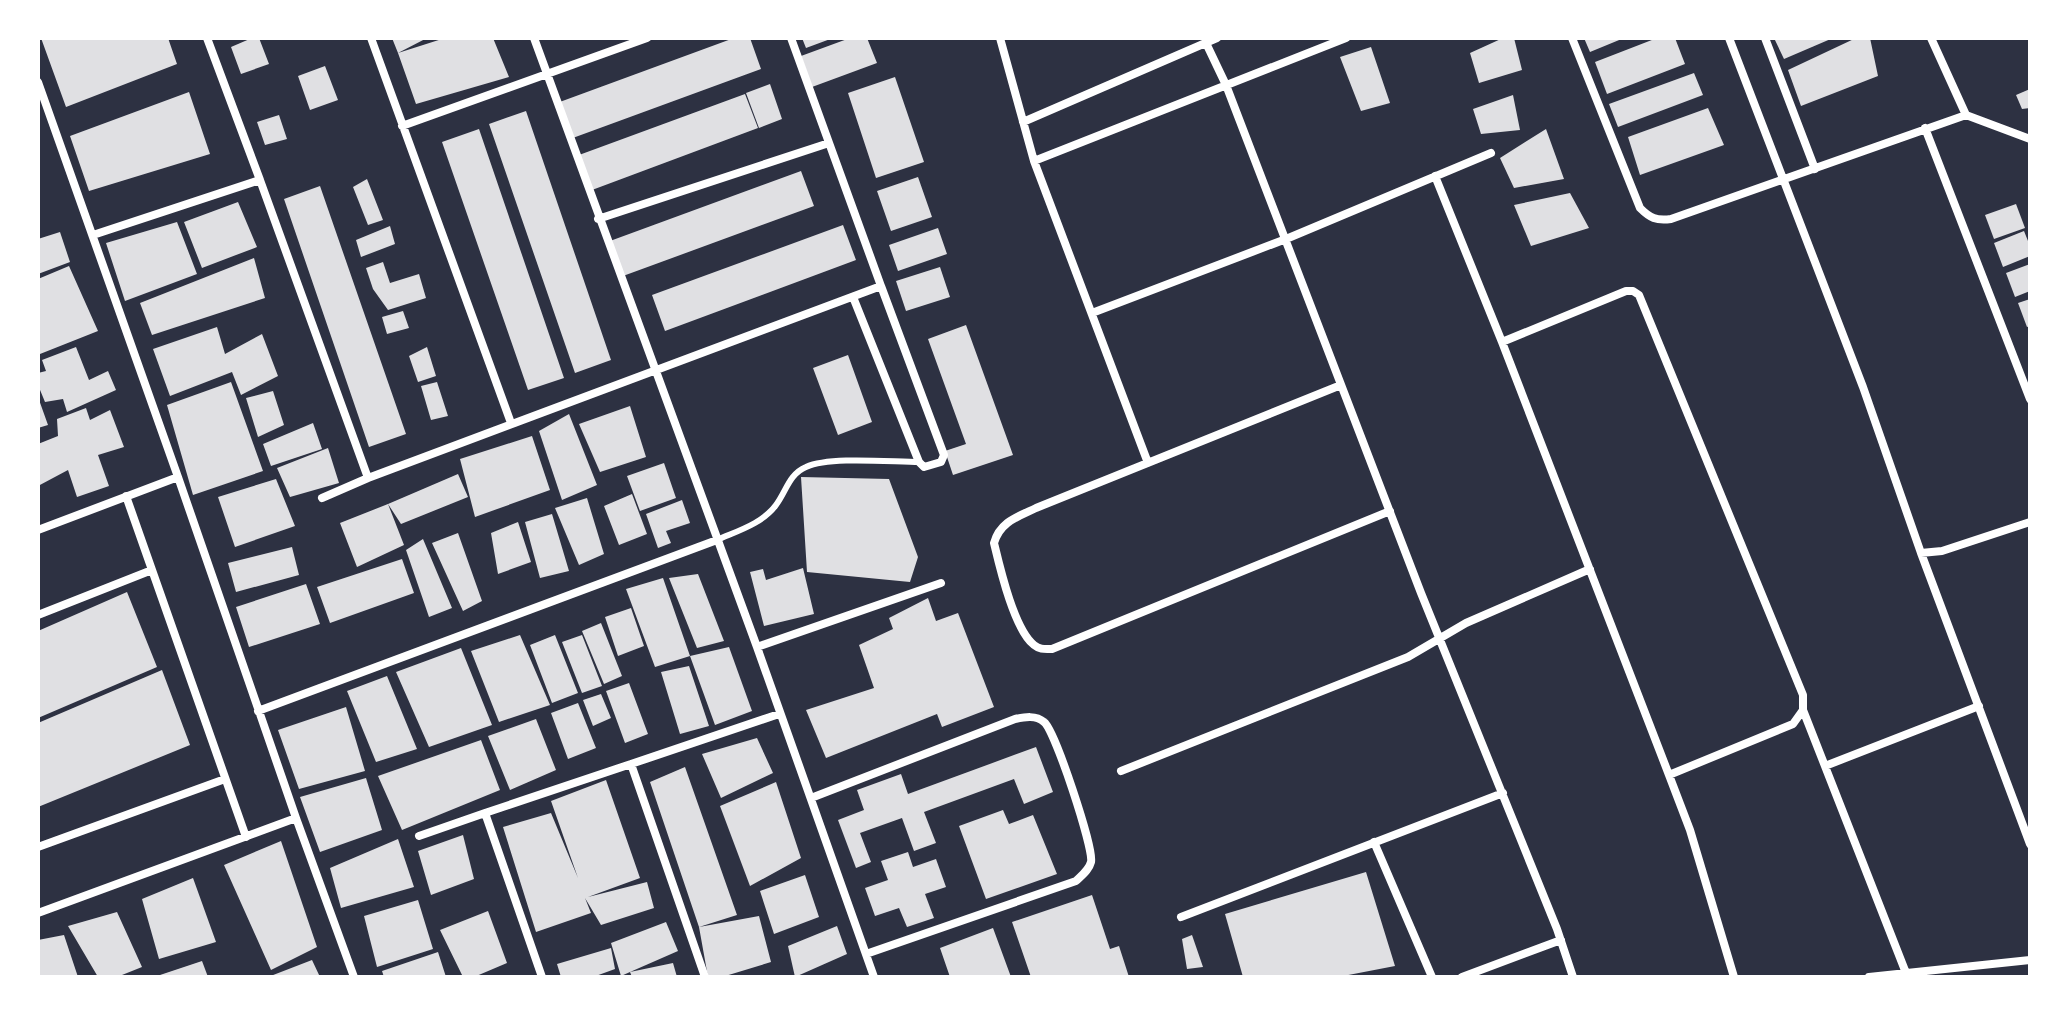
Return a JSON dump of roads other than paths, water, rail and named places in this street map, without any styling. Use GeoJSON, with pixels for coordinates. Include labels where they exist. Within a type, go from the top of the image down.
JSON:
{"type":"FeatureCollection","features":[{"type":"Feature","properties":{"kind":"street"},"geometry":{"type":"LineString","coordinates":[[207,38],[368,478]]}},
{"type":"Feature","properties":{"kind":"street"},"geometry":{"type":"LineString","coordinates":[[371,38],[511,423]]}},
{"type":"Feature","properties":{"kind":"street"},"geometry":{"type":"LineString","coordinates":[[534,38],[874,977]]}},
{"type":"Feature","properties":{"kind":"street"},"geometry":{"type":"LineString","coordinates":[[402,126],[647,38]]}},
{"type":"Feature","properties":{"kind":"street"},"geometry":{"type":"LineString","coordinates":[[791,38],[944,455],[941,462],[927,466],[919,462],[853,297]]}},
{"type":"Feature","properties":{"kind":"street"},"geometry":{"type":"LineString","coordinates":[[1000,38],[1034,161],[1148,463]]}},
{"type":"Feature","properties":{"kind":"street"},"geometry":{"type":"LineString","coordinates":[[1023,122],[1217,38]]}},
{"type":"Feature","properties":{"kind":"street"},"geometry":{"type":"LineString","coordinates":[[1034,161],[1346,38]]}},
{"type":"Feature","properties":{"kind":"street"},"geometry":{"type":"LineString","coordinates":[[1572,38],[1640,208],[1650,218],[1659,221],[1966,115],[2030,139]]}},
{"type":"Feature","properties":{"kind":"street"},"geometry":{"type":"LineString","coordinates":[[1729,38],[1858,374],[2030,844]]}},
{"type":"Feature","properties":{"kind":"street"},"geometry":{"type":"LineString","coordinates":[[1765,38],[1815,169]]}},
{"type":"Feature","properties":{"kind":"street"},"geometry":{"type":"LineString","coordinates":[[1931,38],[1966,115]]}},
{"type":"Feature","properties":{"kind":"street"},"geometry":{"type":"LineString","coordinates":[[1206,43],[1226,85],[1573,977]]}},
{"type":"Feature","properties":{"kind":"street"},"geometry":{"type":"LineString","coordinates":[[38,82],[354,977]]}},
{"type":"Feature","properties":{"kind":"street"},"geometry":{"type":"LineString","coordinates":[[1925,128],[2030,399]]}},
{"type":"Feature","properties":{"kind":"street"},"geometry":{"type":"LineString","coordinates":[[598,219],[829,143]]}},
{"type":"Feature","properties":{"kind":"street"},"geometry":{"type":"LineString","coordinates":[[1092,313],[1286,239],[1491,153]]}},
{"type":"Feature","properties":{"kind":"street"},"geometry":{"type":"LineString","coordinates":[[1435,176],[1690,830],[1734,977]]}},
{"type":"Feature","properties":{"kind":"street"},"geometry":{"type":"LineString","coordinates":[[93,235],[260,180]]}},
{"type":"Feature","properties":{"kind":"street"},"geometry":{"type":"LineString","coordinates":[[322,498],[511,423],[881,286]]}},
{"type":"Feature","properties":{"kind":"street"},"geometry":{"type":"LineString","coordinates":[[1502,342],[1626,291],[1639,295],[1803,695],[1803,710],[1906,973]]}},
{"type":"Feature","properties":{"kind":"street"},"geometry":{"type":"LineString","coordinates":[[1341,385],[1005,523],[997,532],[994,543],[1018,621],[1031,643],[1040,649],[1052,649],[1390,511]]}},
{"type":"Feature","properties":{"kind":"street"},"geometry":{"type":"LineString","coordinates":[[38,530],[178,477]]}},
{"type":"Feature","properties":{"kind":"street"},"geometry":{"type":"LineString","coordinates":[[126,496],[246,837]]}},
{"type":"Feature","properties":{"kind":"street"},"geometry":{"type":"LineString","coordinates":[[1921,553],[1942,551],[2030,522]]}},
{"type":"Feature","properties":{"kind":"street"},"geometry":{"type":"LineString","coordinates":[[258,711],[717,540]]}},
{"type":"Feature","properties":{"kind":"street"},"geometry":{"type":"LineString","coordinates":[[1121,771],[1408,657],[1466,623],[1590,569]]}},
{"type":"Feature","properties":{"kind":"street"},"geometry":{"type":"LineString","coordinates":[[38,615],[152,570]]}},
{"type":"Feature","properties":{"kind":"street"},"geometry":{"type":"LineString","coordinates":[[757,647],[941,583]]}},
{"type":"Feature","properties":{"kind":"street"},"geometry":{"type":"LineString","coordinates":[[1825,766],[1979,706]]}},
{"type":"Feature","properties":{"kind":"street"},"geometry":{"type":"LineString","coordinates":[[1669,775],[1793,724],[1803,710]]}},
{"type":"Feature","properties":{"kind":"street"},"geometry":{"type":"LineString","coordinates":[[419,836],[779,714]]}},
{"type":"Feature","properties":{"kind":"street"},"geometry":{"type":"LineString","coordinates":[[811,798],[1029,716],[1042,719],[1050,728],[1072,789],[1091,851],[1091,863],[1076,881],[866,954]]}},
{"type":"Feature","properties":{"kind":"street"},"geometry":{"type":"LineString","coordinates":[[631,764],[705,977]]}},
{"type":"Feature","properties":{"kind":"street"},"geometry":{"type":"LineString","coordinates":[[38,847],[225,779]]}},
{"type":"Feature","properties":{"kind":"street"},"geometry":{"type":"LineString","coordinates":[[1181,917],[1503,793]]}},
{"type":"Feature","properties":{"kind":"street"},"geometry":{"type":"LineString","coordinates":[[485,813],[542,977]]}},
{"type":"Feature","properties":{"kind":"street"},"geometry":{"type":"LineString","coordinates":[[38,913],[296,818]]}},
{"type":"Feature","properties":{"kind":"street"},"geometry":{"type":"LineString","coordinates":[[1374,842],[1432,977]]}},
{"type":"Feature","properties":{"kind":"street"},"geometry":{"type":"LineString","coordinates":[[1462,977],[1561,940]]}},
{"type":"Feature","properties":{"kind":"street"},"geometry":{"type":"LineString","coordinates":[[1869,977],[2030,960]]}},
{"type":"Feature","properties":{"kind":"lane"},"geometry":{"type":"LineString","coordinates":[[717,540],[754,524],[775,507],[793,475],[806,467],[822,462],[919,462]]}}]}
